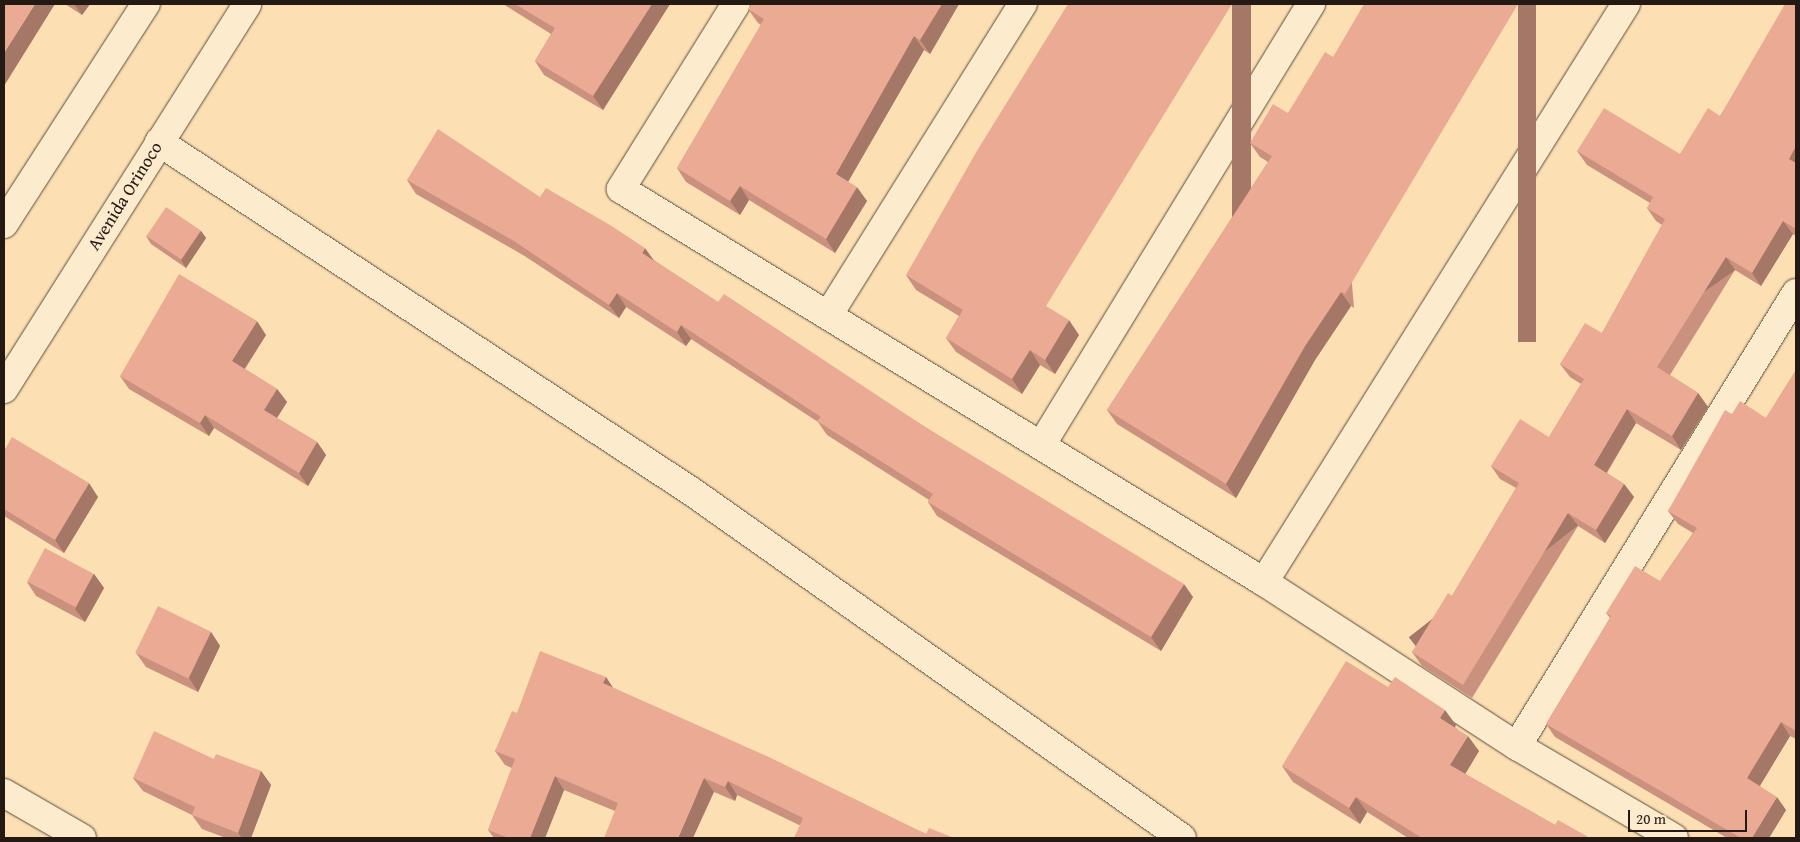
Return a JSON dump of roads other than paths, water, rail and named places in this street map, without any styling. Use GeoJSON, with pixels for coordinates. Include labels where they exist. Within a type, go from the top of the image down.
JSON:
{"type":"FeatureCollection","features":[{"type":"Feature","properties":{"kind":"street"},"geometry":{"type":"LineString","coordinates":[[4,224],[146,4]]}},
{"type":"Feature","properties":{"kind":"street","name":"Avenida Orinoco"},"geometry":{"type":"LineString","coordinates":[[4,390],[247,4]]}},
{"type":"Feature","properties":{"kind":"street"},"geometry":{"type":"LineString","coordinates":[[736,4],[621,189],[830,314],[1264,582],[1517,746],[1674,838]]}},
{"type":"Feature","properties":{"kind":"street"},"geometry":{"type":"LineString","coordinates":[[830,314],[1023,4]]}},
{"type":"Feature","properties":{"kind":"street"},"geometry":{"type":"LineString","coordinates":[[1042,444],[1311,4]]}},
{"type":"Feature","properties":{"kind":"street"},"geometry":{"type":"LineString","coordinates":[[1264,582],[1626,4]]}},
{"type":"Feature","properties":{"kind":"street"},"geometry":{"type":"LineString","coordinates":[[159,142],[691,491],[1182,838]]}},
{"type":"Feature","properties":{"kind":"street"},"geometry":{"type":"LineString","coordinates":[[1517,746],[1796,293]]}},
{"type":"Feature","properties":{"kind":"street"},"geometry":{"type":"LineString","coordinates":[[4,793],[82,838]]}}]}
